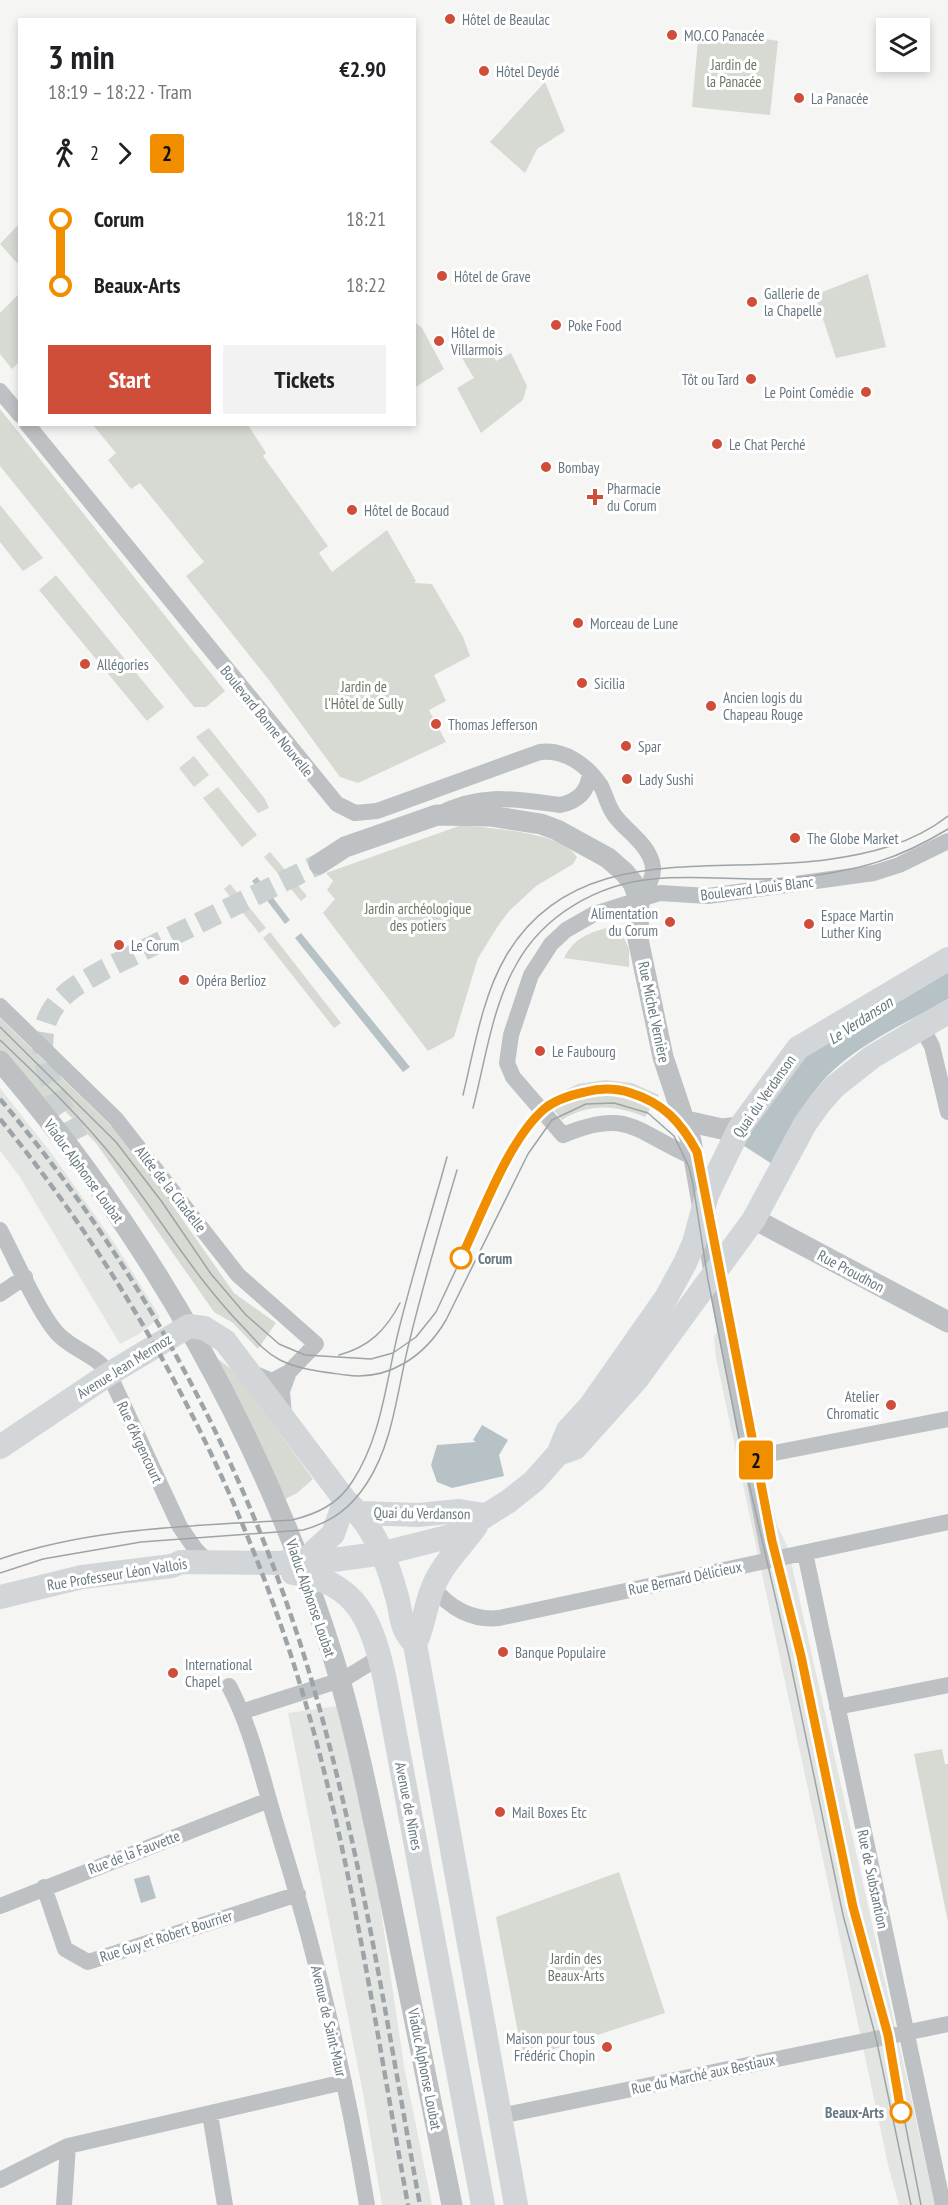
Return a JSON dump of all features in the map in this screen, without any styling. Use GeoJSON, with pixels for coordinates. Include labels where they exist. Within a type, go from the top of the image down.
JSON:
{"type":"FeatureCollection","features":[{"type":"Feature","properties":{"kind":"main road","name":"Quai du Verdanson"},"geometry":{"type":"LineString","coordinates":[[384,1553],[455,1534],[509,1501],[534,1481],[558,1454],[568,1430],[591,1405],[666,1298],[694,1243],[712,1183],[740,1127],[798,1048],[948,959]]}},
{"type":"Feature","properties":{"kind":"main road","name":"Quai du Verdanson"},"geometry":{"type":"LineString","coordinates":[[558,1454],[575,1448],[637,1379],[754,1219],[776,1183],[805,1124],[834,1087],[872,1057],[948,1012]]}},
{"type":"Feature","properties":{"kind":"main road","name":"Avenue Jean Mermoz"},"geometry":{"type":"LineString","coordinates":[[0,1448],[109,1374],[189,1326],[214,1332],[244,1367]]}},
{"type":"Feature","properties":{"kind":"main road"},"geometry":{"type":"LineString","coordinates":[[244,1367],[353,1506],[384,1553],[400,1606],[403,1630],[414,1644],[516,2205]]}},
{"type":"Feature","properties":{"kind":"main road","name":"Quai du Verdanson"},"geometry":{"type":"LineString","coordinates":[[353,1506],[418,1515],[459,1511],[485,1515]]}},
{"type":"Feature","properties":{"kind":"main road"},"geometry":{"type":"LineString","coordinates":[[308,1557],[333,1534],[353,1506]]}},
{"type":"Feature","properties":{"kind":"main road","name":"Quai du Verdanson"},"geometry":{"type":"LineString","coordinates":[[414,1644],[422,1629],[433,1587],[444,1565],[485,1515]]}},
{"type":"Feature","properties":{"kind":"main road","name":"Rue Professeur Léon Vallois"},"geometry":{"type":"LineString","coordinates":[[212,1566],[281,1563],[308,1557],[319,1562],[384,1553]]}},
{"type":"Feature","properties":{"kind":"main road","name":"Rue Professeur Léon Vallois"},"geometry":{"type":"LineString","coordinates":[[0,1597],[82,1577],[172,1566]]}},
{"type":"Feature","properties":{"kind":"main road","name":"Avenue de Nîmes"},"geometry":{"type":"LineString","coordinates":[[172,1566],[181,1571],[212,1566],[322,1577],[342,1589],[362,1614],[373,1633],[380,1657],[483,2205]]}},
{"type":"Feature","properties":{"kind":"street"},"geometry":{"type":"LineString","coordinates":[[0,391],[18,413]]}},
{"type":"Feature","properties":{"kind":"street","name":"Boulevard Bonne Nouvelle"},"geometry":{"type":"LineString","coordinates":[[29,426],[314,780],[346,811],[365,813],[377,811],[540,753],[561,753],[590,772]]}},
{"type":"Feature","properties":{"kind":"street"},"geometry":{"type":"LineString","coordinates":[[319,864],[345,847],[437,815],[471,800],[498,799],[561,805],[569,803],[585,790],[590,772]]}},
{"type":"Feature","properties":{"kind":"street"},"geometry":{"type":"LineString","coordinates":[[590,772],[601,787],[615,816],[651,858],[652,879],[639,899]]}},
{"type":"Feature","properties":{"kind":"street"},"geometry":{"type":"LineString","coordinates":[[437,815],[513,818],[557,830],[616,865],[633,883],[639,899]]}},
{"type":"Feature","properties":{"kind":"street","name":"Boulevard Louis Blanc"},"geometry":{"type":"LineString","coordinates":[[693,1157],[641,1130],[618,1121],[590,1124],[563,1135],[509,1071],[508,1055],[521,1003],[537,963],[551,944],[566,930],[594,914],[639,899],[672,892],[718,895],[874,873],[899,865],[948,841]]}},
{"type":"Feature","properties":{"kind":"street","name":"Rue Michel Vernière"},"geometry":{"type":"LineString","coordinates":[[639,899],[638,939],[663,1057],[671,1086],[686,1121],[704,1206]]}},
{"type":"Feature","properties":{"kind":"street","name":"Allée de la Citadelle"},"geometry":{"type":"LineString","coordinates":[[0,1006],[116,1119],[238,1275],[316,1344],[290,1372],[282,1397],[286,1420]]}},
{"type":"Feature","properties":{"kind":"street"},"geometry":{"type":"LineString","coordinates":[[922,1029],[932,1046],[948,1112]]}},
{"type":"Feature","properties":{"kind":"street","name":"Viaduc Alphonse Loubat"},"geometry":{"type":"LineString","coordinates":[[0,1061],[85,1170],[173,1301],[251,1446],[285,1524],[314,1598],[349,1711],[452,2205]]}},
{"type":"Feature","properties":{"kind":"street"},"geometry":{"type":"LineString","coordinates":[[686,1121],[722,1129],[740,1127]]}},
{"type":"Feature","properties":{"kind":"street"},"geometry":{"type":"LineString","coordinates":[[78,1138],[185,1293],[189,1305],[189,1326]]}},
{"type":"Feature","properties":{"kind":"street","name":"Quai du Verdanson"},"geometry":{"type":"LineString","coordinates":[[704,1206],[714,1272]]}},
{"type":"Feature","properties":{"kind":"street","name":"Rue Proudhon"},"geometry":{"type":"LineString","coordinates":[[754,1219],[948,1322]]}},
{"type":"Feature","properties":{"kind":"street","name":"Rue d'Argencourt"},"geometry":{"type":"LineString","coordinates":[[0,1230],[59,1335],[86,1355],[100,1361],[109,1374],[180,1527],[196,1550],[212,1566]]}},
{"type":"Feature","properties":{"kind":"street"},"geometry":{"type":"LineString","coordinates":[[714,1272],[770,1560]]}},
{"type":"Feature","properties":{"kind":"street"},"geometry":{"type":"LineString","coordinates":[[0,1294],[25,1277]]}},
{"type":"Feature","properties":{"kind":"street"},"geometry":{"type":"LineString","coordinates":[[244,1367],[267,1380],[277,1380],[290,1372]]}},
{"type":"Feature","properties":{"kind":"street"},"geometry":{"type":"LineString","coordinates":[[748,1452],[755,1456],[769,1454],[948,1419]]}},
{"type":"Feature","properties":{"kind":"street","name":"Rue Bernard Délicieux"},"geometry":{"type":"LineString","coordinates":[[433,1587],[470,1617],[485,1620],[948,1522]]}},
{"type":"Feature","properties":{"kind":"street","name":"Rue de Substantion"},"geometry":{"type":"LineString","coordinates":[[805,1553],[943,2205]]}},
{"type":"Feature","properties":{"kind":"street"},"geometry":{"type":"LineString","coordinates":[[241,1712],[282,1701],[344,1679],[380,1657]]}},
{"type":"Feature","properties":{"kind":"street"},"geometry":{"type":"LineString","coordinates":[[837,1707],[948,1685]]}},
{"type":"Feature","properties":{"kind":"street","name":"Avenue de Saint-Maur"},"geometry":{"type":"LineString","coordinates":[[0,2180],[68,2146],[344,2082],[298,1894],[241,1712],[229,1686]]}},
{"type":"Feature","properties":{"kind":"street","name":"Rue de la Fauvette"},"geometry":{"type":"LineString","coordinates":[[0,1906],[269,1800]]}},
{"type":"Feature","properties":{"kind":"street","name":"Rue Guy et Robert Bourrier"},"geometry":{"type":"LineString","coordinates":[[44,1887],[65,1949],[88,1962],[298,1894]]}},
{"type":"Feature","properties":{"kind":"street","name":"Rue du Marché aux Bestiaux"},"geometry":{"type":"LineString","coordinates":[[500,2116],[948,2024]]}},
{"type":"Feature","properties":{"kind":"street"},"geometry":{"type":"LineString","coordinates":[[344,2082],[351,2108],[367,2205]]}},
{"type":"Feature","properties":{"kind":"street"},"geometry":{"type":"LineString","coordinates":[[210,2114],[225,2205]]}},
{"type":"Feature","properties":{"kind":"street"},"geometry":{"type":"LineString","coordinates":[[64,2205],[68,2146]]}},
{"type":"Feature","properties":{"kind":"shaded area"},"geometry":{"type":"Polygon","coordinates":[[[257,877],[290,920],[285,924],[252,881],[257,877]]]}},
{"type":"Feature","properties":{"kind":"shaded area"},"geometry":{"type":"Polygon","coordinates":[[[301,933],[410,1067],[403,1072],[295,938],[301,933]]]}},
{"type":"Feature","properties":{"kind":"shaded area"},"geometry":{"type":"Polygon","coordinates":[[[948,966],[948,999],[874,1040],[839,1065],[812,1095],[772,1164],[741,1144],[796,1065],[821,1044],[948,966]]]}},
{"type":"Feature","properties":{"kind":"shaded area"},"geometry":{"type":"Polygon","coordinates":[[[0,1088],[52,1154],[115,1244],[160,1317],[139,1334],[120,1344],[20,1177],[0,1151],[0,1088]]]}},
{"type":"Feature","properties":{"kind":"shaded area"},"geometry":{"type":"Polygon","coordinates":[[[733,1303],[763,1466],[777,1525],[788,1548],[935,2205],[899,2205],[889,2169],[716,1358],[714,1337],[733,1303]]]}},
{"type":"Feature","properties":{"kind":"shaded area"},"geometry":{"type":"Polygon","coordinates":[[[482,1425],[508,1440],[499,1455],[504,1476],[452,1488],[437,1482],[431,1465],[437,1445],[476,1442],[473,1440],[482,1425]]]}},
{"type":"Feature","properties":{"kind":"shaded area"},"geometry":{"type":"Polygon","coordinates":[[[345,1705],[373,1857],[404,2066],[432,2205],[382,2205],[363,2093],[288,1713],[345,1705]]]}},
{"type":"Feature","properties":{"kind":"shaded area"},"geometry":{"type":"Polygon","coordinates":[[[149,1875],[156,1898],[141,1903],[134,1879],[149,1875]]]}},
{"type":"Feature","properties":{"kind":"green space","name":"Jardin de la Panacée"},"geometry":{"type":"Polygon","coordinates":[[[699,29],[778,41],[770,115],[692,107],[699,29]]]}},
{"type":"Feature","properties":{"kind":"green space"},"geometry":{"type":"Polygon","coordinates":[[[545,82],[565,131],[537,149],[525,173],[490,142],[545,82]]]}},
{"type":"Feature","properties":{"kind":"green space"},"geometry":{"type":"Polygon","coordinates":[[[18,225],[17,263],[0,244],[18,225]]]}},
{"type":"Feature","properties":{"kind":"green space"},"geometry":{"type":"Polygon","coordinates":[[[868,274],[886,347],[836,358],[815,295],[868,274]]]}},
{"type":"Feature","properties":{"kind":"green space"},"geometry":{"type":"Polygon","coordinates":[[[18,295],[18,363],[12,369],[0,354],[0,313],[18,295]]]}},
{"type":"Feature","properties":{"kind":"green space"},"geometry":{"type":"Polygon","coordinates":[[[416,323],[422,328],[444,369],[416,387],[416,323]]]}},
{"type":"Feature","properties":{"kind":"green space"},"geometry":{"type":"Polygon","coordinates":[[[486,344],[496,361],[511,353],[527,386],[523,400],[481,433],[457,388],[474,378],[462,358],[486,344]]]}},
{"type":"Feature","properties":{"kind":"green space"},"geometry":{"type":"Polygon","coordinates":[[[0,409],[225,691],[206,707],[194,707],[0,466],[0,409]]]}},
{"type":"Feature","properties":{"kind":"green space","name":"Jardin de l'Hôtel de Sully"},"geometry":{"type":"Polygon","coordinates":[[[94,426],[249,426],[266,453],[263,456],[328,546],[319,553],[332,572],[387,530],[416,581],[414,583],[432,584],[463,637],[470,656],[434,675],[446,701],[429,710],[446,742],[358,783],[340,777],[269,680],[186,576],[204,562],[140,483],[131,489],[108,460],[116,453],[94,426]]]}},
{"type":"Feature","properties":{"kind":"green space"},"geometry":{"type":"Polygon","coordinates":[[[0,505],[43,558],[23,571],[0,542],[0,505]]]}},
{"type":"Feature","properties":{"kind":"green space"},"geometry":{"type":"Polygon","coordinates":[[[56,575],[164,707],[147,721],[39,590],[56,575]]]}},
{"type":"Feature","properties":{"kind":"green space"},"geometry":{"type":"Polygon","coordinates":[[[209,728],[265,799],[269,808],[258,813],[196,737],[209,728]]]}},
{"type":"Feature","properties":{"kind":"green space"},"geometry":{"type":"Polygon","coordinates":[[[194,756],[209,775],[194,787],[179,768],[194,756]]]}},
{"type":"Feature","properties":{"kind":"green space"},"geometry":{"type":"Polygon","coordinates":[[[218,787],[257,835],[242,847],[203,798],[218,787]]]}},
{"type":"Feature","properties":{"kind":"green space","name":"Jardin archéologique des potiers"},"geometry":{"type":"Polygon","coordinates":[[[462,825],[541,837],[569,848],[577,857],[573,864],[536,886],[509,911],[478,958],[454,1037],[428,1051],[323,913],[335,899],[327,890],[333,881],[326,873],[462,825]]]}},
{"type":"Feature","properties":{"kind":"green space"},"geometry":{"type":"Polygon","coordinates":[[[270,852],[307,896],[301,901],[264,857],[270,852]]]}},
{"type":"Feature","properties":{"kind":"green space"},"geometry":{"type":"Polygon","coordinates":[[[230,884],[266,928],[259,933],[224,889],[230,884]]]}},
{"type":"Feature","properties":{"kind":"green space"},"geometry":{"type":"Polygon","coordinates":[[[618,925],[629,949],[629,967],[564,958],[574,944],[586,935],[618,925]]]}},
{"type":"Feature","properties":{"kind":"green space"},"geometry":{"type":"Polygon","coordinates":[[[270,932],[341,1023],[334,1028],[263,938],[270,932]]]}},
{"type":"Feature","properties":{"kind":"green space"},"geometry":{"type":"Polygon","coordinates":[[[0,1018],[114,1129],[159,1186],[234,1293],[276,1323],[258,1349],[233,1323],[214,1312],[96,1143],[65,1111],[54,1120],[0,1056],[0,1018]]]}},
{"type":"Feature","properties":{"kind":"green space"},"geometry":{"type":"Polygon","coordinates":[[[605,1080],[632,1083],[659,1095],[645,1117],[613,1108],[592,1108],[572,1114],[562,1120],[546,1100],[578,1084],[605,1080]]]}},
{"type":"Feature","properties":{"kind":"green space"},"geometry":{"type":"Polygon","coordinates":[[[210,1353],[234,1371],[313,1479],[297,1493],[281,1501],[210,1353]]]}},
{"type":"Feature","properties":{"kind":"green space"},"geometry":{"type":"Polygon","coordinates":[[[942,1749],[945,1764],[948,1764],[948,1922],[914,1754],[942,1749]]]}},
{"type":"Feature","properties":{"kind":"green space","name":"Jardin des Beaux-Arts"},"geometry":{"type":"Polygon","coordinates":[[[619,1872],[665,2013],[523,2059],[496,1917],[619,1872]]]}},
{"type":"Feature","properties":{"kind":"tunnel"},"geometry":{"type":"LineString","coordinates":[[78,1139],[59,1101],[45,1061],[43,1042],[46,1023],[56,1005],[73,988],[105,969],[319,864]]}},
{"type":"Feature","properties":{"kind":"tram line"},"geometry":{"type":"LineString","coordinates":[[463,1095],[485,1006],[506,956],[535,919],[569,894],[607,879],[649,870],[693,866],[782,864],[858,855],[905,841],[948,816]]}},
{"type":"Feature","properties":{"kind":"tram line"},"geometry":{"type":"LineString","coordinates":[[473,1108],[490,1035],[508,981],[527,947],[541,931],[574,905],[612,888],[653,879],[690,877],[784,879],[843,871],[896,856],[948,829]]}},
{"type":"Feature","properties":{"kind":"tram line"},"geometry":{"type":"LineString","coordinates":[[0,1027],[116,1142],[162,1202],[211,1274],[246,1315],[279,1344],[305,1355],[371,1359],[393,1353],[416,1337],[436,1312],[513,1148],[543,1110],[555,1102],[596,1089],[621,1090],[661,1106],[682,1125],[701,1164],[737,1368],[773,1541],[801,1656],[853,1907],[888,2035],[921,2205]]}},
{"type":"Feature","properties":{"kind":"tram line"},"geometry":{"type":"LineString","coordinates":[[0,1040],[62,1100],[106,1148],[211,1291],[257,1342],[280,1360],[329,1373],[362,1376],[377,1374],[404,1363],[428,1345],[446,1320],[528,1154],[552,1120],[586,1104],[614,1103],[648,1113],[674,1136],[689,1167],[693,1184],[708,1280],[742,1453],[789,1656],[843,1915],[876,2038],[911,2205]]}},
{"type":"Feature","properties":{"kind":"tram line","name":"2"},"geometry":{"type":"LineString","coordinates":[[461,1258],[513,1148],[543,1110],[555,1102],[596,1089],[621,1090],[644,1097],[661,1106],[682,1125],[697,1152],[772,1541],[801,1656],[853,1907],[888,2035],[901,2112]]}},
{"type":"Feature","properties":{"kind":"tram line"},"geometry":{"type":"LineString","coordinates":[[0,1559],[36,1548],[108,1534],[292,1520],[310,1515],[326,1507],[340,1496],[362,1465],[377,1427],[404,1308],[447,1157]]}},
{"type":"Feature","properties":{"kind":"tram line"},"geometry":{"type":"LineString","coordinates":[[0,1573],[43,1559],[141,1542],[303,1530],[323,1523],[347,1507],[367,1483],[389,1433],[414,1321],[457,1170]]}},
{"type":"Feature","properties":{"kind":"tram line"},"geometry":{"type":"LineString","coordinates":[[339,1355],[350,1352],[376,1336],[400,1303]]}},
{"type":"Feature","properties":{"kind":"railway"},"geometry":{"type":"LineString","coordinates":[[0,1099],[53,1166],[103,1236],[149,1309],[191,1384],[229,1461],[263,1540],[293,1621],[318,1703],[349,1827],[375,1952],[420,2205]]}},
{"type":"Feature","properties":{"kind":"railway"},"geometry":{"type":"LineString","coordinates":[[0,1119],[51,1185],[98,1253],[142,1323],[182,1395],[218,1469],[251,1545],[280,1622],[322,1763],[351,1888],[408,2205]]}},
{"type":"Feature","properties":{"kind":"place","name":"Hôtel de Beaulac"},"geometry":{"type":"Point","coordinates":[450,19]}},
{"type":"Feature","properties":{"kind":"place","name":"MO.CO Panacée"},"geometry":{"type":"Point","coordinates":[672,35]}},
{"type":"Feature","properties":{"kind":"place","name":"Hôtel Deydé"},"geometry":{"type":"Point","coordinates":[484,71]}},
{"type":"Feature","properties":{"kind":"place","name":"La Panacée"},"geometry":{"type":"Point","coordinates":[799,98]}},
{"type":"Feature","properties":{"kind":"place","name":"Hôtel de Grave"},"geometry":{"type":"Point","coordinates":[442,276]}},
{"type":"Feature","properties":{"kind":"place","name":"Gallerie de la Chapelle"},"geometry":{"type":"Point","coordinates":[752,302]}},
{"type":"Feature","properties":{"kind":"place","name":"Poke Food"},"geometry":{"type":"Point","coordinates":[556,325]}},
{"type":"Feature","properties":{"kind":"place","name":"Hôtel de Villarmois"},"geometry":{"type":"Point","coordinates":[439,341]}},
{"type":"Feature","properties":{"kind":"place","name":"Tôt ou Tard"},"geometry":{"type":"Point","coordinates":[751,379]}},
{"type":"Feature","properties":{"kind":"place","name":"Le Point Comédie"},"geometry":{"type":"Point","coordinates":[866,392]}},
{"type":"Feature","properties":{"kind":"place","name":"Le Chat Perché"},"geometry":{"type":"Point","coordinates":[717,444]}},
{"type":"Feature","properties":{"kind":"place","name":"Bombay"},"geometry":{"type":"Point","coordinates":[546,467]}},
{"type":"Feature","properties":{"kind":"place","name":"Pharmacie du Corum"},"geometry":{"type":"Point","coordinates":[595,497]}},
{"type":"Feature","properties":{"kind":"place","name":"Hôtel de Bocaud"},"geometry":{"type":"Point","coordinates":[352,510]}},
{"type":"Feature","properties":{"kind":"place","name":"Morceau de Lune"},"geometry":{"type":"Point","coordinates":[578,623]}},
{"type":"Feature","properties":{"kind":"place","name":"Allégories"},"geometry":{"type":"Point","coordinates":[85,664]}},
{"type":"Feature","properties":{"kind":"place","name":"Sicilia"},"geometry":{"type":"Point","coordinates":[582,683]}},
{"type":"Feature","properties":{"kind":"place","name":"Ancien logis du Chapeau Rouge"},"geometry":{"type":"Point","coordinates":[711,706]}},
{"type":"Feature","properties":{"kind":"place","name":"Thomas Jefferson"},"geometry":{"type":"Point","coordinates":[436,724]}},
{"type":"Feature","properties":{"kind":"place","name":"Spar"},"geometry":{"type":"Point","coordinates":[626,746]}},
{"type":"Feature","properties":{"kind":"place","name":"Lady Sushi"},"geometry":{"type":"Point","coordinates":[627,779]}},
{"type":"Feature","properties":{"kind":"place","name":"The Globe Market"},"geometry":{"type":"Point","coordinates":[795,838]}},
{"type":"Feature","properties":{"kind":"place","name":"Alimentation du Corum"},"geometry":{"type":"Point","coordinates":[670,922]}},
{"type":"Feature","properties":{"kind":"place","name":"Espace Martin Luther King"},"geometry":{"type":"Point","coordinates":[809,924]}},
{"type":"Feature","properties":{"kind":"place","name":"Le Corum"},"geometry":{"type":"Point","coordinates":[119,945]}},
{"type":"Feature","properties":{"kind":"place","name":"Opéra Berlioz"},"geometry":{"type":"Point","coordinates":[184,980]}},
{"type":"Feature","properties":{"kind":"place","name":"Le Faubourg"},"geometry":{"type":"Point","coordinates":[540,1051]}},
{"type":"Feature","properties":{"kind":"place","name":"Corum"},"geometry":{"type":"Point","coordinates":[461,1258]}},
{"type":"Feature","properties":{"kind":"place","name":"Atelier Chromatic"},"geometry":{"type":"Point","coordinates":[891,1405]}},
{"type":"Feature","properties":{"kind":"place","name":"Banque Populaire"},"geometry":{"type":"Point","coordinates":[503,1652]}},
{"type":"Feature","properties":{"kind":"place","name":"International Chapel"},"geometry":{"type":"Point","coordinates":[173,1673]}},
{"type":"Feature","properties":{"kind":"place","name":"Mail Boxes Etc"},"geometry":{"type":"Point","coordinates":[500,1812]}},
{"type":"Feature","properties":{"kind":"place","name":"Maison pour tous Frédéric Chopin"},"geometry":{"type":"Point","coordinates":[607,2047]}},
{"type":"Feature","properties":{"kind":"place","name":"Beaux-Arts"},"geometry":{"type":"Point","coordinates":[901,2112]}},
{"type":"Feature","properties":{"kind":"water label","name":"Le Verdanson"},"geometry":{"type":"Point","coordinates":[860,1020]}}]}
